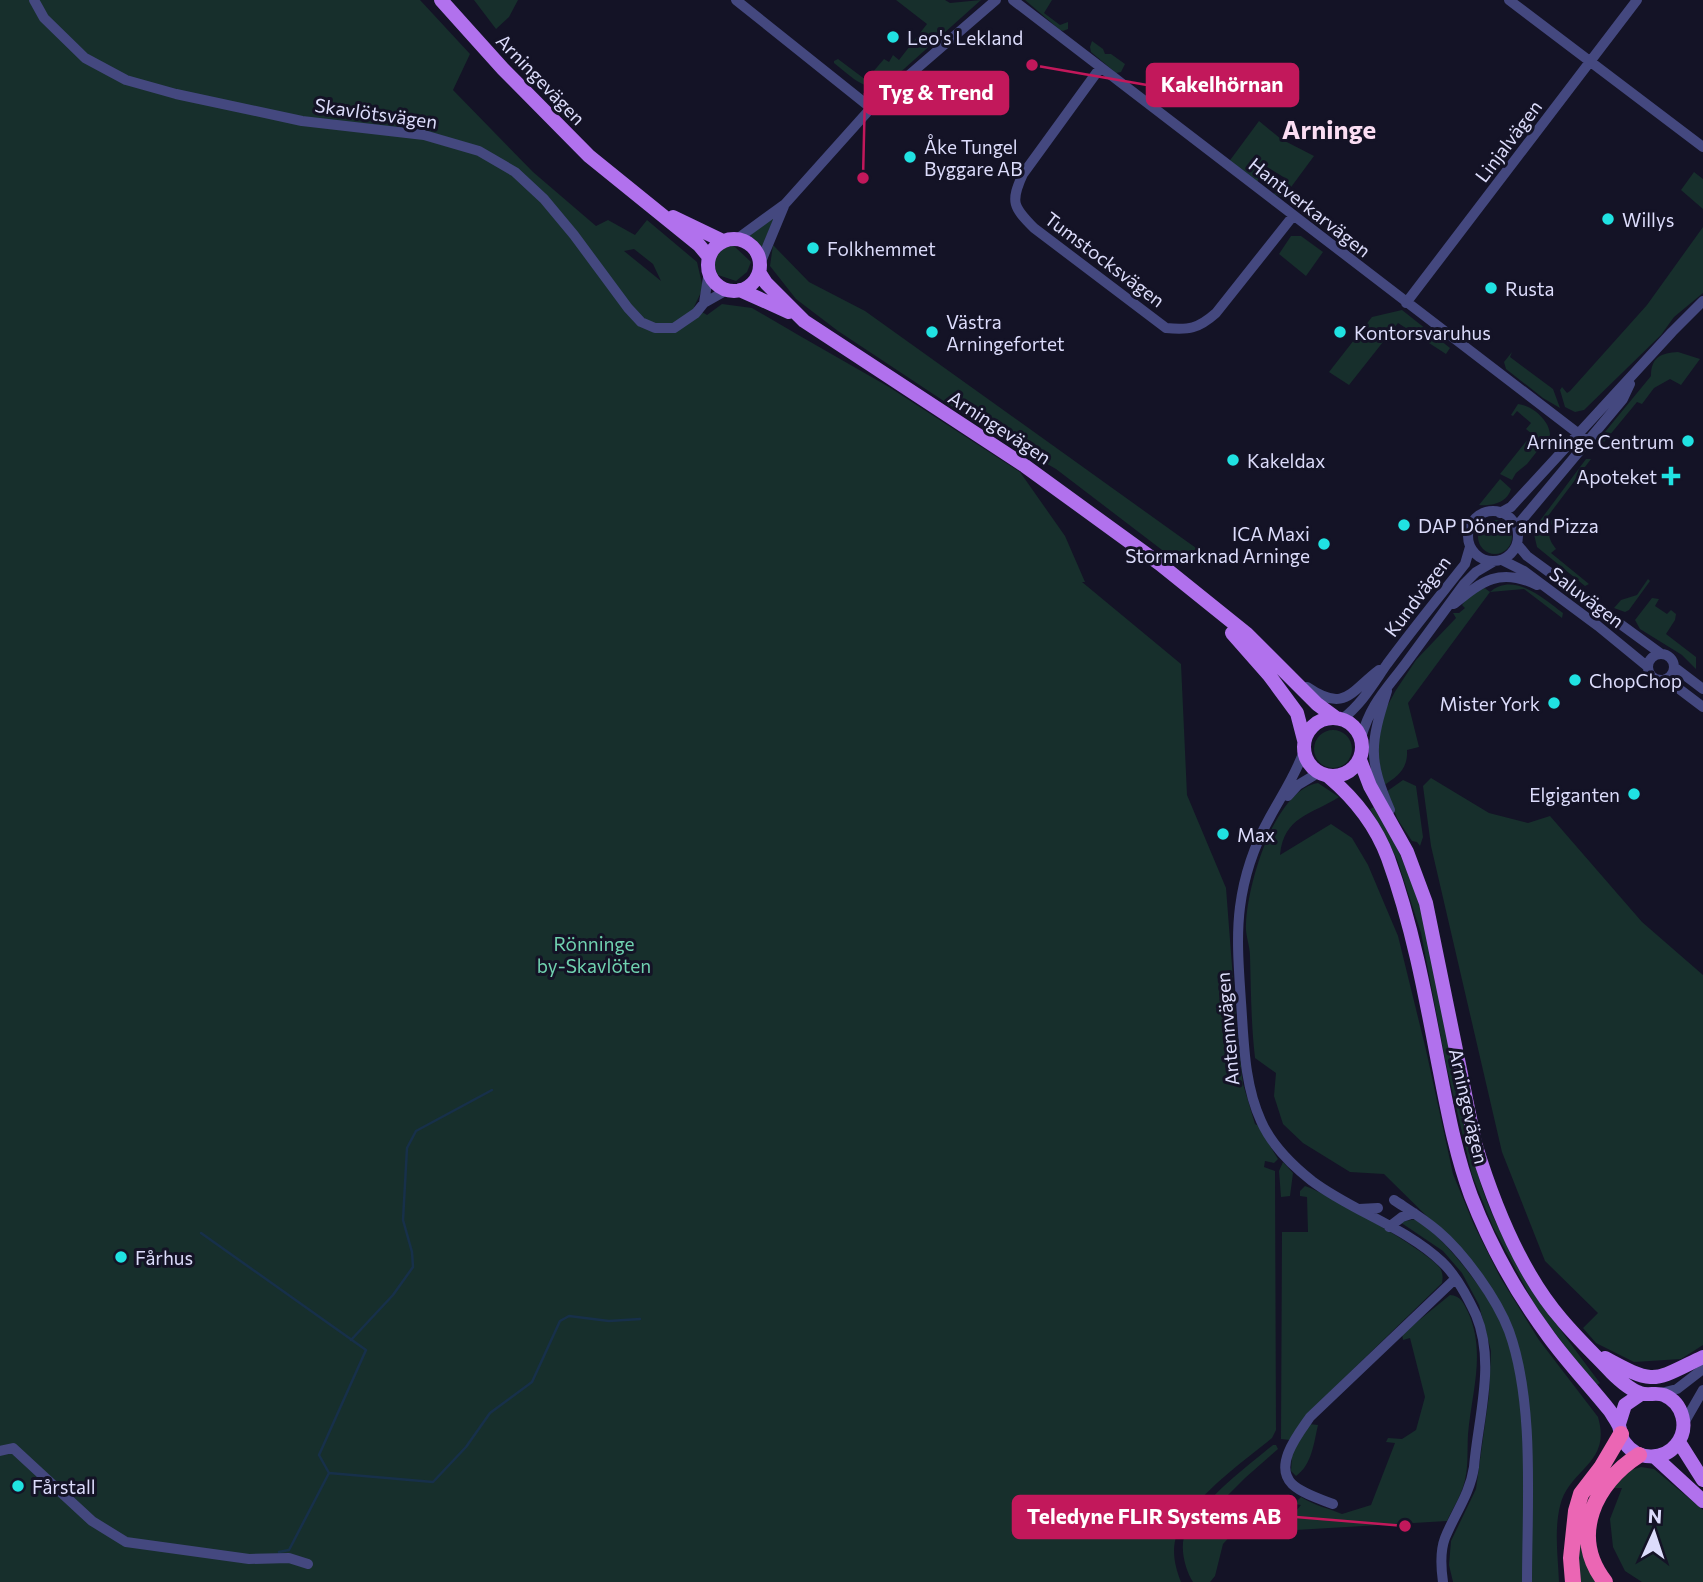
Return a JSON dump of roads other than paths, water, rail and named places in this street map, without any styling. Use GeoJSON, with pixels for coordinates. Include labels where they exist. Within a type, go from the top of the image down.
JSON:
{"type":"FeatureCollection","features":[{"type":"Feature","properties":{"kind":"highway"},"geometry":{"type":"LineString","coordinates":[[1573,1582],[1571,1558],[1576,1511],[1581,1494],[1601,1468],[1620,1429]]}},
{"type":"Feature","properties":{"kind":"highway"},"geometry":{"type":"LineString","coordinates":[[1605,1582],[1597,1572],[1590,1555],[1588,1522],[1599,1493],[1628,1462],[1647,1456]]}},
{"type":"Feature","properties":{"kind":"main road","name":"Arningevägen"},"geometry":{"type":"LineString","coordinates":[[441,0],[503,69],[589,156],[699,244],[709,264]]}},
{"type":"Feature","properties":{"kind":"main road","name":"Arningevägen"},"geometry":{"type":"LineString","coordinates":[[650,206],[730,240]]}},
{"type":"Feature","properties":{"kind":"main road"},"geometry":{"type":"LineString","coordinates":[[730,240],[753,248],[759,268],[752,283],[734,290],[715,283],[709,264],[714,248],[730,240]]}},
{"type":"Feature","properties":{"kind":"main road","name":"Arningevägen"},"geometry":{"type":"LineString","coordinates":[[759,268],[797,315]]}},
{"type":"Feature","properties":{"kind":"main road","name":"Arningevägen"},"geometry":{"type":"LineString","coordinates":[[734,290],[797,315],[1074,500],[1247,634],[1317,704],[1339,718]]}},
{"type":"Feature","properties":{"kind":"main road","name":"Arningevägen"},"geometry":{"type":"LineString","coordinates":[[1177,578],[1240,641],[1297,713],[1304,746]]}},
{"type":"Feature","properties":{"kind":"main road"},"geometry":{"type":"LineString","coordinates":[[1326,718],[1339,718],[1350,723],[1361,738],[1363,749],[1360,760],[1347,773],[1324,775],[1308,764],[1304,746],[1309,730],[1316,723],[1326,718]]}},
{"type":"Feature","properties":{"kind":"main road","name":"Arningevägen"},"geometry":{"type":"LineString","coordinates":[[1360,760],[1370,786],[1407,852],[1433,927],[1475,1143],[1487,1181],[1526,1267],[1560,1318],[1615,1376],[1641,1394]]}},
{"type":"Feature","properties":{"kind":"main road","name":"Arningevägen"},"geometry":{"type":"LineString","coordinates":[[1324,775],[1348,793],[1364,813],[1391,867],[1419,967],[1450,1122],[1470,1193],[1509,1274],[1548,1336],[1620,1429],[1624,1443],[1647,1456],[1703,1501]]}},
{"type":"Feature","properties":{"kind":"main road"},"geometry":{"type":"LineString","coordinates":[[1591,1351],[1647,1378],[1667,1376],[1703,1357]]}},
{"type":"Feature","properties":{"kind":"main road"},"geometry":{"type":"LineString","coordinates":[[1620,1429],[1625,1405],[1641,1394],[1661,1393],[1673,1401],[1682,1412],[1684,1423],[1679,1443],[1669,1452],[1647,1456]]}},
{"type":"Feature","properties":{"kind":"main road"},"geometry":{"type":"LineString","coordinates":[[1679,1443],[1703,1480]]}},
{"type":"Feature","properties":{"kind":"street","name":"Skavlötsvägen"},"geometry":{"type":"LineString","coordinates":[[34,0],[44,18],[85,58],[126,80],[176,94],[302,121],[424,135],[479,151],[515,172],[544,199],[628,308],[641,322],[655,328],[674,328],[690,318],[704,303],[734,290]]}},
{"type":"Feature","properties":{"kind":"street"},"geometry":{"type":"LineString","coordinates":[[736,0],[871,108]]}},
{"type":"Feature","properties":{"kind":"street"},"geometry":{"type":"LineString","coordinates":[[730,240],[785,204],[871,108],[996,0]]}},
{"type":"Feature","properties":{"kind":"street","name":"Hantverkarvägen"},"geometry":{"type":"LineString","coordinates":[[1013,0],[1588,441]]}},
{"type":"Feature","properties":{"kind":"street"},"geometry":{"type":"LineString","coordinates":[[1509,0],[1703,147]]}},
{"type":"Feature","properties":{"kind":"street","name":"Linjalvägen"},"geometry":{"type":"LineString","coordinates":[[1406,303],[1637,0]]}},
{"type":"Feature","properties":{"kind":"street","name":"Tumstocksvägen"},"geometry":{"type":"LineString","coordinates":[[1100,68],[1023,174],[1015,192],[1017,212],[1034,228],[1166,328],[1188,329],[1204,324],[1216,313],[1293,216]]}},
{"type":"Feature","properties":{"kind":"street"},"geometry":{"type":"LineString","coordinates":[[759,268],[785,204]]}},
{"type":"Feature","properties":{"kind":"street"},"geometry":{"type":"LineString","coordinates":[[704,303],[709,264]]}},
{"type":"Feature","properties":{"kind":"street"},"geometry":{"type":"LineString","coordinates":[[1500,513],[1516,527],[1517,544],[1509,556],[1497,561],[1479,558],[1470,547],[1469,530],[1476,518],[1483,513],[1500,513],[1511,507],[1703,302]]}},
{"type":"Feature","properties":{"kind":"street"},"geometry":{"type":"LineString","coordinates":[[1516,527],[1623,399],[1634,375]]}},
{"type":"Feature","properties":{"kind":"street","name":"Saluvägen"},"geometry":{"type":"LineString","coordinates":[[1517,544],[1527,556],[1671,659],[1674,667],[1703,690]]}},
{"type":"Feature","properties":{"kind":"street","name":"Kundvägen"},"geometry":{"type":"LineString","coordinates":[[1339,718],[1355,709],[1465,564],[1470,547]]}},
{"type":"Feature","properties":{"kind":"street","name":"Kundvägen"},"geometry":{"type":"LineString","coordinates":[[1361,738],[1368,716],[1379,696],[1464,584],[1476,572],[1497,561]]}},
{"type":"Feature","properties":{"kind":"street","name":"Saluvägen"},"geometry":{"type":"LineString","coordinates":[[1497,561],[1524,571],[1648,667],[1653,677],[1666,679],[1703,707]]}},
{"type":"Feature","properties":{"kind":"street","name":"Kundvägen"},"geometry":{"type":"LineString","coordinates":[[1441,615],[1484,581],[1494,577],[1530,582],[1555,594]]}},
{"type":"Feature","properties":{"kind":"street"},"geometry":{"type":"LineString","coordinates":[[1648,667],[1652,656],[1660,653]]}},
{"type":"Feature","properties":{"kind":"street","name":"Kundvägen"},"geometry":{"type":"LineString","coordinates":[[1281,670],[1317,694],[1333,699],[1348,698],[1387,664]]}},
{"type":"Feature","properties":{"kind":"street"},"geometry":{"type":"LineString","coordinates":[[1666,679],[1672,674],[1674,667]]}},
{"type":"Feature","properties":{"kind":"street","name":"Kundvägen"},"geometry":{"type":"LineString","coordinates":[[1390,684],[1376,725],[1374,760],[1377,779],[1407,852]]}},
{"type":"Feature","properties":{"kind":"street","name":"Antennvägen"},"geometry":{"type":"LineString","coordinates":[[1304,746],[1296,772],[1270,816],[1250,862],[1240,907],[1239,966],[1251,1095],[1261,1123],[1284,1156],[1313,1181],[1424,1248],[1444,1263],[1476,1316],[1485,1362],[1472,1482],[1444,1540],[1441,1568],[1443,1582]]}},
{"type":"Feature","properties":{"kind":"street","name":"Antennvägen"},"geometry":{"type":"LineString","coordinates":[[1278,805],[1298,785],[1324,775]]}},
{"type":"Feature","properties":{"kind":"street"},"geometry":{"type":"LineString","coordinates":[[1394,1200],[1439,1232],[1476,1275],[1509,1331],[1526,1414],[1527,1582]]}},
{"type":"Feature","properties":{"kind":"street"},"geometry":{"type":"LineString","coordinates":[[1359,1209],[1378,1208]]}},
{"type":"Feature","properties":{"kind":"street"},"geometry":{"type":"LineString","coordinates":[[1389,1227],[1413,1213]]}},
{"type":"Feature","properties":{"kind":"street"},"geometry":{"type":"LineString","coordinates":[[1333,1504],[1301,1490],[1290,1482],[1286,1470],[1287,1454],[1295,1438],[1310,1417],[1455,1279]]}},
{"type":"Feature","properties":{"kind":"street"},"geometry":{"type":"LineString","coordinates":[[1661,1393],[1677,1389],[1703,1368]]}},
{"type":"Feature","properties":{"kind":"street"},"geometry":{"type":"LineString","coordinates":[[1684,1423],[1703,1390]]}},
{"type":"Feature","properties":{"kind":"street"},"geometry":{"type":"LineString","coordinates":[[0,1451],[13,1448],[92,1521],[126,1542],[249,1559],[289,1558],[308,1564]]}},
{"type":"Feature","properties":{"kind":"waterway"},"geometry":{"type":"LineString","coordinates":[[351,1340],[393,1295],[413,1267],[412,1252],[403,1220],[407,1148],[416,1131],[492,1090]]}},
{"type":"Feature","properties":{"kind":"waterway"},"geometry":{"type":"LineString","coordinates":[[201,1233],[366,1350],[319,1455],[329,1473]]}},
{"type":"Feature","properties":{"kind":"waterway"},"geometry":{"type":"LineString","coordinates":[[279,1552],[289,1550],[329,1473],[433,1482],[466,1447],[490,1413],[532,1382],[560,1321],[569,1316],[609,1321],[640,1319]]}},
{"type":"Feature","properties":{"kind":"place","name":"Leo's Lekland"},"geometry":{"type":"Point","coordinates":[893,37]}},
{"type":"Feature","properties":{"kind":"place","name":"Kakelhörnan"},"geometry":{"type":"Point","coordinates":[1032,65]}},
{"type":"Feature","properties":{"kind":"place","name":"Åke Tungel Byggare AB"},"geometry":{"type":"Point","coordinates":[910,157]}},
{"type":"Feature","properties":{"kind":"place","name":"Tyg & Trend"},"geometry":{"type":"Point","coordinates":[863,178]}},
{"type":"Feature","properties":{"kind":"place","name":"Willys"},"geometry":{"type":"Point","coordinates":[1608,219]}},
{"type":"Feature","properties":{"kind":"place","name":"Folkhemmet"},"geometry":{"type":"Point","coordinates":[813,248]}},
{"type":"Feature","properties":{"kind":"place","name":"Rusta"},"geometry":{"type":"Point","coordinates":[1491,288]}},
{"type":"Feature","properties":{"kind":"place","name":"Västra Arningefortet"},"geometry":{"type":"Point","coordinates":[932,332]}},
{"type":"Feature","properties":{"kind":"place","name":"Kontorsvaruhus"},"geometry":{"type":"Point","coordinates":[1340,332]}},
{"type":"Feature","properties":{"kind":"place","name":"Arninge Centrum"},"geometry":{"type":"Point","coordinates":[1688,441]}},
{"type":"Feature","properties":{"kind":"place","name":"Kakeldax"},"geometry":{"type":"Point","coordinates":[1233,460]}},
{"type":"Feature","properties":{"kind":"place","name":"Apoteket"},"geometry":{"type":"Point","coordinates":[1671,476]}},
{"type":"Feature","properties":{"kind":"place","name":"DAP Döner and Pizza"},"geometry":{"type":"Point","coordinates":[1404,525]}},
{"type":"Feature","properties":{"kind":"place","name":"ICA Maxi Stormarknad Arninge"},"geometry":{"type":"Point","coordinates":[1324,544]}},
{"type":"Feature","properties":{"kind":"place","name":"ChopChop"},"geometry":{"type":"Point","coordinates":[1575,680]}},
{"type":"Feature","properties":{"kind":"place","name":"Mister York"},"geometry":{"type":"Point","coordinates":[1554,703]}},
{"type":"Feature","properties":{"kind":"place","name":"Elgiganten"},"geometry":{"type":"Point","coordinates":[1634,794]}},
{"type":"Feature","properties":{"kind":"place","name":"Max"},"geometry":{"type":"Point","coordinates":[1223,834]}},
{"type":"Feature","properties":{"kind":"place","name":"Fårhus"},"geometry":{"type":"Point","coordinates":[121,1257]}},
{"type":"Feature","properties":{"kind":"place","name":"Fårstall"},"geometry":{"type":"Point","coordinates":[18,1486]}},
{"type":"Feature","properties":{"kind":"place","name":"Teledyne FLIR Systems AB"},"geometry":{"type":"Point","coordinates":[1405,1526]}},
{"type":"Feature","properties":{"kind":"district","name":"Arninge"},"geometry":{"type":"Point","coordinates":[1329,128]}},
{"type":"Feature","properties":{"kind":"park label","name":"Rönninge by-Skavlöten"},"geometry":{"type":"Point","coordinates":[594,954]}}]}
